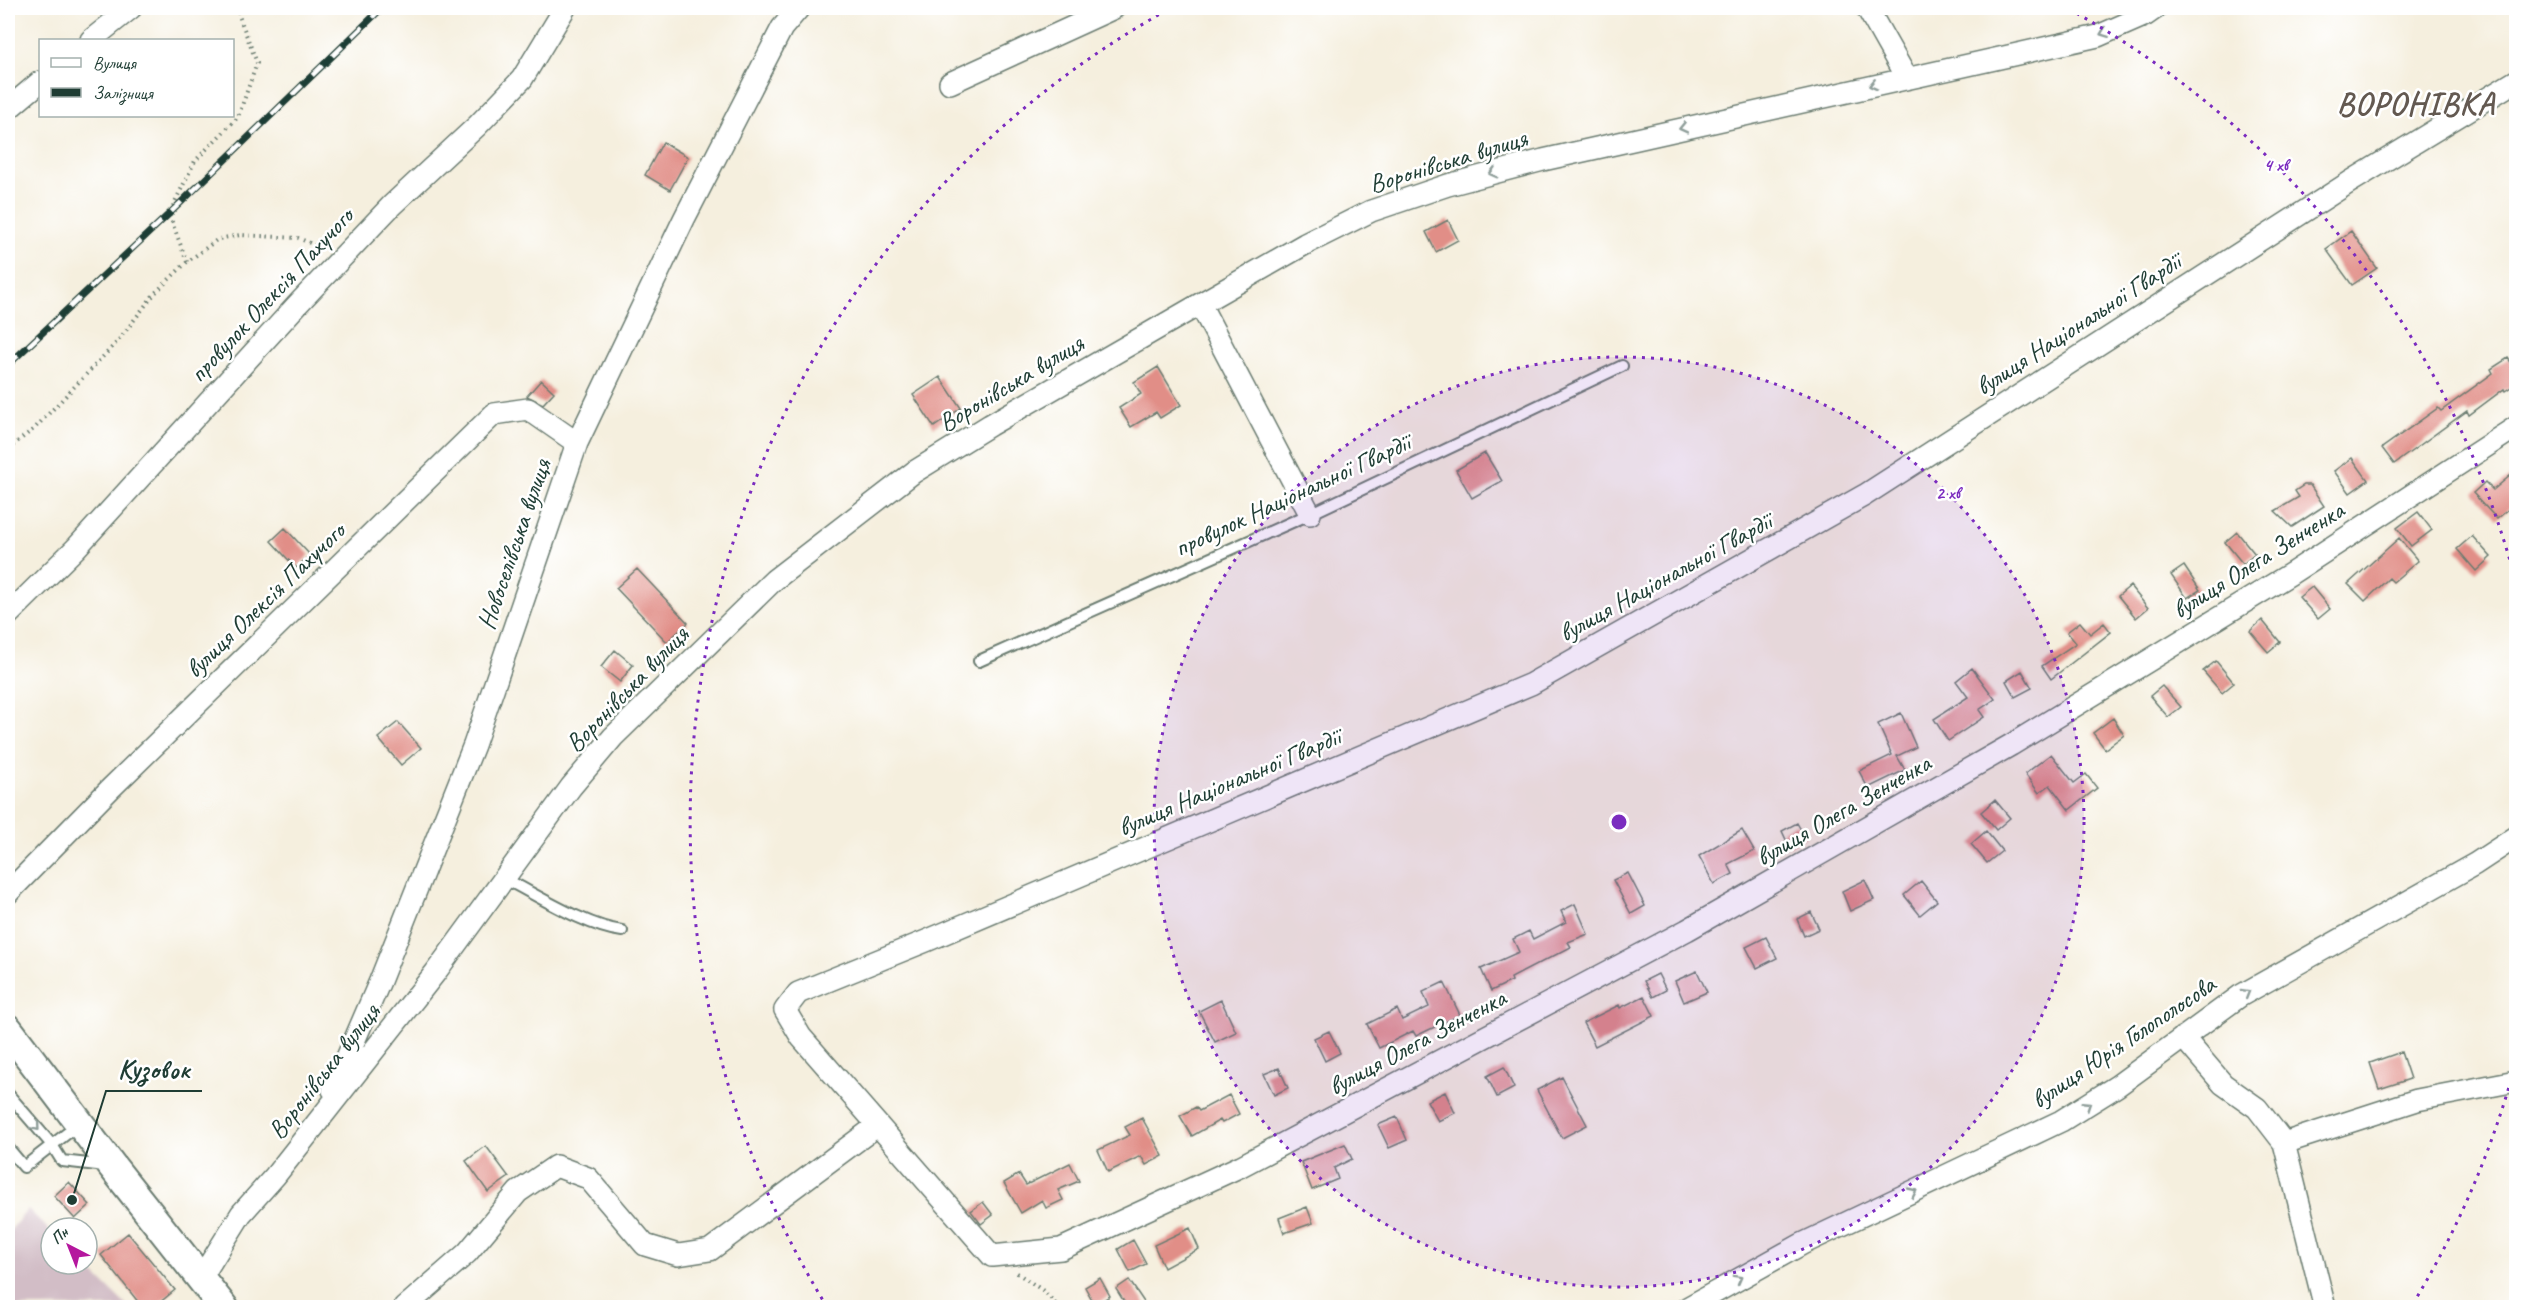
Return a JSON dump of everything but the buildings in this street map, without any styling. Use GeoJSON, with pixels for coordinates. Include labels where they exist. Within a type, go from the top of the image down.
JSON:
{"type":"FeatureCollection","features":[{"type":"Feature","properties":{"kind":"street"},"geometry":{"type":"LineString","coordinates":[[92,39],[130,8]]}},
{"type":"Feature","properties":{"kind":"street","name":"провулок Олексія Пахучого"},"geometry":{"type":"LineString","coordinates":[[8,615],[76,548],[392,205],[477,126],[522,79],[565,8]]}},
{"type":"Feature","properties":{"kind":"street","name":"Новоселівська вулиця"},"geometry":{"type":"LineString","coordinates":[[321,1118],[385,970],[474,745],[576,443],[684,219],[776,38],[799,8]]}},
{"type":"Feature","properties":{"kind":"street"},"geometry":{"type":"LineString","coordinates":[[950,83],[1114,8]]}},
{"type":"Feature","properties":{"kind":"street"},"geometry":{"type":"LineString","coordinates":[[1867,8],[1906,77]]}},
{"type":"Feature","properties":{"kind":"street","name":"Воронівська вулиця"},"geometry":{"type":"LineString","coordinates":[[201,1278],[241,1214],[275,1176],[435,973],[570,787],[613,737],[774,580],[915,472],[990,425],[1200,304],[1305,244],[1371,211],[1448,185],[1554,157],[2098,36],[2148,10]]}},
{"type":"Feature","properties":{"kind":"street","name":"вулиця Національної Гвардії"},"geometry":{"type":"LineString","coordinates":[[878,1125],[801,1037],[785,1010],[798,993],[926,941],[1531,684],[1865,495],[2301,213],[2517,81]]}},
{"type":"Feature","properties":{"kind":"street"},"geometry":{"type":"LineString","coordinates":[[8,109],[39,82]]}},
{"type":"Feature","properties":{"kind":"street"},"geometry":{"type":"LineString","coordinates":[[1200,304],[1310,514]]}},
{"type":"Feature","properties":{"kind":"street","name":"вулиця Олексія Пахучого"},"geometry":{"type":"LineString","coordinates":[[8,893],[110,789],[494,414],[528,409],[576,443]]}},
{"type":"Feature","properties":{"kind":"street","name":"вулиця Олега Зенченка"},"geometry":{"type":"LineString","coordinates":[[992,1256],[1062,1249],[1241,1166],[1687,930],[2011,745],[2292,573],[2517,427]]}},
{"type":"Feature","properties":{"kind":"street","name":"вулиця Юрія Голополосова"},"geometry":{"type":"LineString","coordinates":[[1687,1308],[1802,1244],[2061,1121],[2117,1086],[2240,996],[2475,864],[2517,837]]}},
{"type":"Feature","properties":{"kind":"street"},"geometry":{"type":"LineString","coordinates":[[8,1029],[79,1124],[224,1308]]}},
{"type":"Feature","properties":{"kind":"street"},"geometry":{"type":"LineString","coordinates":[[2183,1037],[2223,1084],[2257,1108],[2284,1143],[2325,1308]]}},
{"type":"Feature","properties":{"kind":"street"},"geometry":{"type":"LineString","coordinates":[[2284,1143],[2417,1100],[2517,1081]]}},
{"type":"Feature","properties":{"kind":"street"},"geometry":{"type":"LineString","coordinates":[[404,1308],[467,1253],[518,1192],[556,1166],[588,1178],[645,1245],[678,1255],[710,1250],[878,1125],[992,1256]]}},
{"type":"Feature","properties":{"kind":"lane","name":"провулок Національної Гвардії"},"geometry":{"type":"LineString","coordinates":[[979,661],[1310,514],[1622,366]]}},
{"type":"Feature","properties":{"kind":"lane"},"geometry":{"type":"LineString","coordinates":[[505,879],[580,917],[609,929],[622,931]]}},
{"type":"Feature","properties":{"kind":"lane"},"geometry":{"type":"LineString","coordinates":[[8,1094],[52,1145],[62,1161],[112,1166]]}},
{"type":"Feature","properties":{"kind":"lane"},"geometry":{"type":"LineString","coordinates":[[8,1148],[24,1167],[79,1124]]}},
{"type":"Feature","properties":{"kind":"path"},"geometry":{"type":"LineString","coordinates":[[187,262],[168,214],[195,161],[238,117],[257,63],[236,8]]}},
{"type":"Feature","properties":{"kind":"path"},"geometry":{"type":"LineString","coordinates":[[8,449],[36,428],[117,342],[155,293],[187,262],[218,239],[240,235],[298,238],[342,258]]}},
{"type":"Feature","properties":{"kind":"path"},"geometry":{"type":"LineString","coordinates":[[992,1256],[1045,1292],[1059,1308]]}},
{"type":"Feature","properties":{"kind":"shaded area"},"geometry":{"type":"Polygon","coordinates":[[[28,1209],[39,1220],[39,1276],[96,1276],[128,1307],[8,1307],[8,1233],[28,1209]]]}},
{"type":"Feature","properties":{"kind":"railway"},"geometry":{"type":"LineString","coordinates":[[8,365],[169,214],[382,8]]}},
{"type":"Feature","properties":{"kind":"place","name":"Кузовок"},"geometry":{"type":"Point","coordinates":[72,1200]}},
{"type":"Feature","properties":{"kind":"district","name":"ВОРОНІВКА"},"geometry":{"type":"Point","coordinates":[2416,103]}}]}
